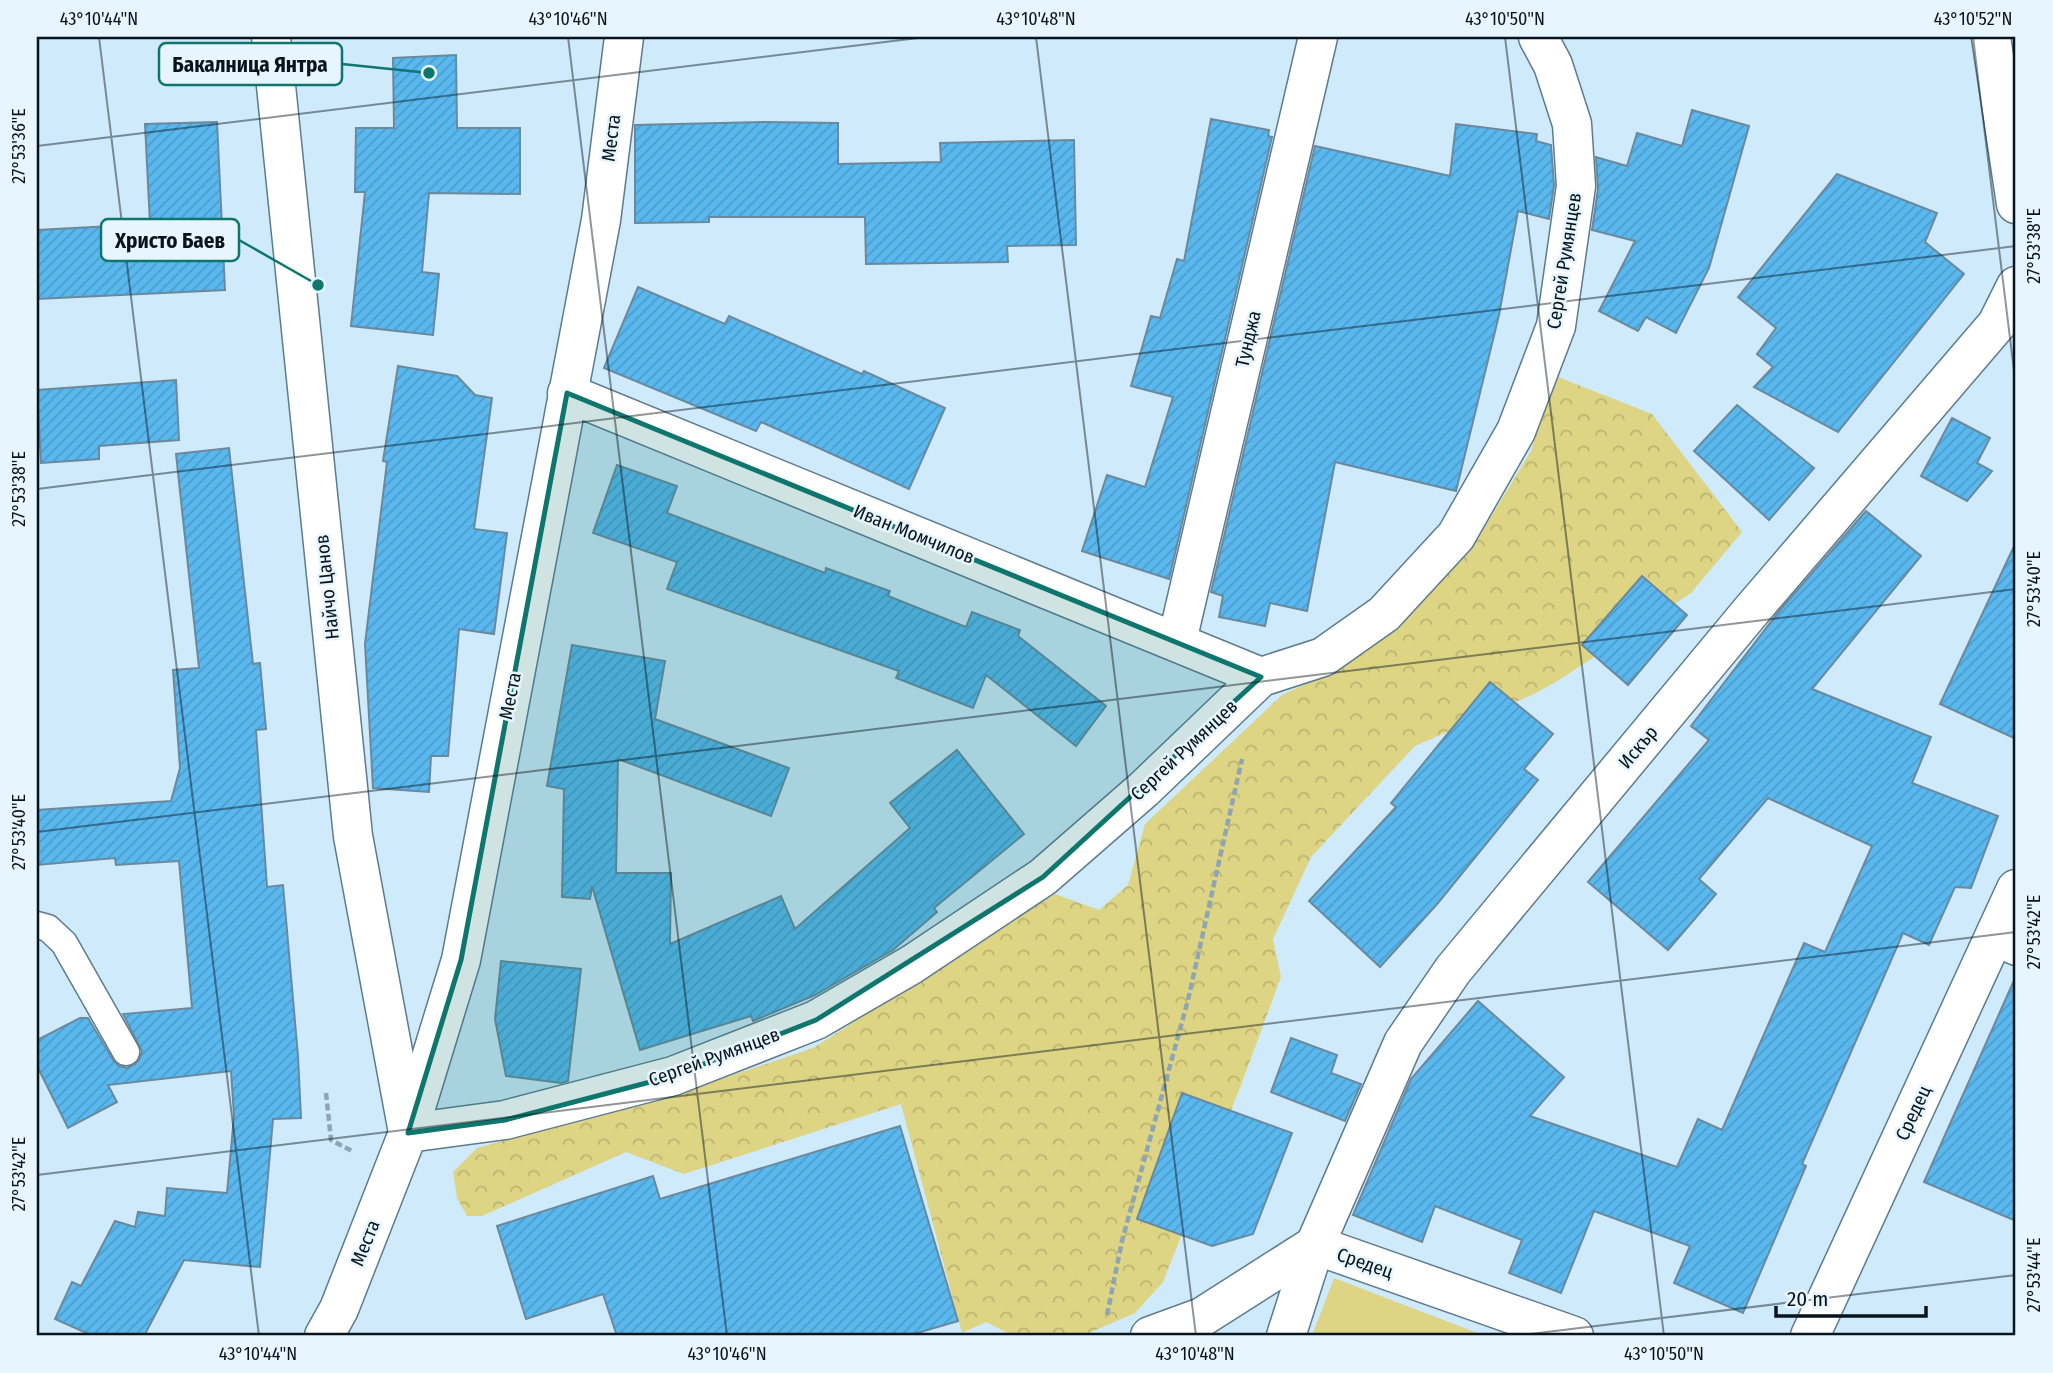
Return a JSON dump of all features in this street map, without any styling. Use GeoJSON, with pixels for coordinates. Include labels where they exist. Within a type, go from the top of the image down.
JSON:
{"type":"FeatureCollection","features":[{"type":"Feature","properties":{"kind":"street","name":"Найчо Цанов"},"geometry":{"type":"LineString","coordinates":[[271,37],[353,836],[408,1133]]}},
{"type":"Feature","properties":{"kind":"street","name":"Места"},"geometry":{"type":"LineString","coordinates":[[324,1336],[339,1308],[408,1133],[461,960],[601,220],[624,37]]}},
{"type":"Feature","properties":{"kind":"street","name":"Тунджа"},"geometry":{"type":"LineString","coordinates":[[1177,641],[1318,37]]}},
{"type":"Feature","properties":{"kind":"street","name":"Сергей Румянцев"},"geometry":{"type":"LineString","coordinates":[[408,1133],[505,1120],[673,1076],[816,1020],[911,965],[1043,877],[1144,789],[1261,677],[1323,657],[1384,614],[1456,536],[1516,431],[1556,326],[1576,186],[1572,124],[1553,65],[1538,37]]}},
{"type":"Feature","properties":{"kind":"street"},"geometry":{"type":"LineString","coordinates":[[1991,37],[2016,204]]}},
{"type":"Feature","properties":{"kind":"street","name":"Искър"},"geometry":{"type":"LineString","coordinates":[[1286,1336],[1315,1245],[1404,1043],[1453,970],[1751,611],[1997,324],[2016,286]]}},
{"type":"Feature","properties":{"kind":"street","name":"Иван Момчилов"},"geometry":{"type":"LineString","coordinates":[[567,393],[1261,677]]}},
{"type":"Feature","properties":{"kind":"street","name":"Средец"},"geometry":{"type":"LineString","coordinates":[[1810,1336],[2004,947],[2016,889]]}},
{"type":"Feature","properties":{"kind":"street"},"geometry":{"type":"LineString","coordinates":[[1150,1336],[1202,1317],[1315,1245]]}},
{"type":"Feature","properties":{"kind":"street","name":"Средец"},"geometry":{"type":"LineString","coordinates":[[1315,1245],[1574,1336]]}},
{"type":"Feature","properties":{"kind":"lane"},"geometry":{"type":"LineString","coordinates":[[37,925],[48,928],[64,943],[126,1052]]}},
{"type":"Feature","properties":{"kind":"path"},"geometry":{"type":"LineString","coordinates":[[1105,1323],[1122,1241],[1188,1000],[1238,780]]}},
{"type":"Feature","properties":{"kind":"path"},"geometry":{"type":"LineString","coordinates":[[326,1093],[331,1140],[392,1174]]}},
{"type":"Feature","properties":{"kind":"highlighted area"},"geometry":{"type":"Polygon","coordinates":[[[567,393],[1261,677],[1043,877],[816,1020],[673,1076],[505,1120],[408,1133],[461,960],[567,393]]]}},
{"type":"Feature","properties":{"kind":"green space"},"geometry":{"type":"Polygon","coordinates":[[[1553,375],[1652,414],[1742,532],[1691,593],[1559,680],[1534,694],[1415,746],[1311,857],[1273,939],[1281,977],[1241,1085],[1163,1282],[1135,1313],[1082,1336],[1014,1336],[986,1322],[962,1333],[901,1104],[684,1174],[626,1152],[482,1216],[467,1216],[457,1198],[453,1172],[477,1148],[697,1087],[813,1048],[1055,894],[1099,910],[1128,885],[1145,824],[1282,695],[1338,669],[1415,610],[1473,546],[1531,451],[1553,375]]]}},
{"type":"Feature","properties":{"kind":"green space"},"geometry":{"type":"Polygon","coordinates":[[[1334,1278],[1480,1334],[1312,1336],[1334,1278]]]}},
{"type":"Feature","properties":{"kind":"building"},"geometry":{"type":"Polygon","coordinates":[[[456,55],[457,128],[520,128],[520,194],[429,193],[422,272],[439,274],[433,335],[351,326],[365,192],[355,192],[356,128],[394,128],[393,58],[456,55]]]}},
{"type":"Feature","properties":{"kind":"building"},"geometry":{"type":"Polygon","coordinates":[[[1692,110],[1749,126],[1709,268],[1676,333],[1646,317],[1638,331],[1599,311],[1635,241],[1592,230],[1598,189],[1596,157],[1627,166],[1637,133],[1682,146],[1692,110]]]}},
{"type":"Feature","properties":{"kind":"building"},"geometry":{"type":"Polygon","coordinates":[[[1211,119],[1269,130],[1268,136],[1272,137],[1169,579],[1082,551],[1107,475],[1145,487],[1173,397],[1131,386],[1151,316],[1160,318],[1177,259],[1184,261],[1211,119]]]}},
{"type":"Feature","properties":{"kind":"building"},"geometry":{"type":"Polygon","coordinates":[[[217,122],[225,290],[37,299],[37,230],[150,224],[145,124],[217,122]]]}},
{"type":"Feature","properties":{"kind":"building"},"geometry":{"type":"Polygon","coordinates":[[[838,123],[838,164],[941,162],[940,143],[1074,140],[1076,245],[1007,246],[1008,262],[866,264],[865,217],[709,217],[709,222],[635,223],[635,125],[838,123]]]}},
{"type":"Feature","properties":{"kind":"building"},"geometry":{"type":"Polygon","coordinates":[[[1456,124],[1537,134],[1536,141],[1551,145],[1554,185],[1549,219],[1518,211],[1499,315],[1456,491],[1335,462],[1307,611],[1270,603],[1265,626],[1219,617],[1223,596],[1211,592],[1315,146],[1450,176],[1456,124]]]}},
{"type":"Feature","properties":{"kind":"building"},"geometry":{"type":"Polygon","coordinates":[[[1837,174],[1937,213],[1925,242],[1964,274],[1838,432],[1754,387],[1773,367],[1757,354],[1776,328],[1738,297],[1837,174]]]}},
{"type":"Feature","properties":{"kind":"building"},"geometry":{"type":"Polygon","coordinates":[[[638,287],[725,324],[729,316],[862,374],[864,371],[945,408],[909,489],[761,422],[756,431],[604,368],[638,287]]]}},
{"type":"Feature","properties":{"kind":"building"},"geometry":{"type":"Polygon","coordinates":[[[398,366],[457,376],[475,395],[492,398],[474,529],[507,533],[494,634],[459,629],[448,756],[431,756],[429,792],[373,788],[365,644],[387,462],[383,461],[398,366]]]}},
{"type":"Feature","properties":{"kind":"building"},"geometry":{"type":"Polygon","coordinates":[[[176,380],[179,440],[99,446],[99,459],[41,463],[37,390],[176,380]]]}},
{"type":"Feature","properties":{"kind":"building"},"geometry":{"type":"Polygon","coordinates":[[[1737,405],[1814,468],[1769,520],[1694,451],[1737,405]]]}},
{"type":"Feature","properties":{"kind":"building"},"geometry":{"type":"Polygon","coordinates":[[[1952,418],[1990,438],[1977,463],[1992,471],[1967,501],[1921,476],[1952,418]]]}},
{"type":"Feature","properties":{"kind":"building"},"geometry":{"type":"Polygon","coordinates":[[[229,448],[253,664],[260,663],[266,729],[256,730],[267,887],[283,885],[301,1118],[273,1119],[260,1267],[184,1260],[144,1336],[93,1336],[55,1319],[72,1282],[81,1286],[115,1221],[135,1227],[138,1212],[165,1216],[167,1188],[227,1193],[234,1116],[231,1071],[108,1085],[117,1102],[68,1128],[37,1066],[37,1040],[80,1018],[88,1018],[113,1060],[119,1066],[127,1068],[139,1060],[142,1051],[123,1014],[192,1008],[179,861],[116,865],[115,858],[37,865],[37,810],[171,801],[180,768],[173,670],[199,668],[176,454],[229,448]]]}},
{"type":"Feature","properties":{"kind":"building"},"geometry":{"type":"Polygon","coordinates":[[[617,465],[677,486],[667,513],[825,573],[826,568],[890,591],[888,596],[966,627],[972,612],[1020,630],[1018,636],[1106,706],[1076,746],[986,675],[973,708],[896,678],[899,671],[667,589],[677,562],[593,533],[617,465]]]}},
{"type":"Feature","properties":{"kind":"building"},"geometry":{"type":"Polygon","coordinates":[[[1866,511],[1921,556],[1812,689],[1931,737],[1912,783],[1998,816],[1971,888],[1955,887],[1929,945],[1903,933],[1802,1164],[1806,1166],[1743,1313],[1674,1283],[1690,1246],[1594,1211],[1561,1293],[1509,1273],[1522,1240],[1435,1206],[1422,1242],[1353,1215],[1411,1079],[1478,1001],[1564,1077],[1530,1116],[1677,1167],[1698,1119],[1722,1130],[1804,943],[1825,952],[1872,846],[1768,798],[1699,879],[1716,894],[1668,950],[1588,882],[1709,740],[1691,726],[1780,610],[1866,511]]]}},
{"type":"Feature","properties":{"kind":"building"},"geometry":{"type":"Polygon","coordinates":[[[2016,542],[2016,739],[1940,704],[2016,542]]]}},
{"type":"Feature","properties":{"kind":"building"},"geometry":{"type":"Polygon","coordinates":[[[1642,576],[1687,615],[1628,685],[1582,645],[1642,576]]]}},
{"type":"Feature","properties":{"kind":"building"},"geometry":{"type":"Polygon","coordinates":[[[572,645],[665,661],[655,719],[789,768],[771,816],[618,759],[616,873],[671,873],[670,944],[781,896],[795,929],[910,828],[890,803],[957,750],[1024,834],[934,908],[937,912],[893,950],[815,995],[753,1021],[751,1016],[640,1050],[592,886],[590,899],[562,897],[564,789],[547,786],[572,645]]]}},
{"type":"Feature","properties":{"kind":"building"},"geometry":{"type":"Polygon","coordinates":[[[1490,682],[1553,734],[1524,769],[1538,780],[1438,903],[1380,967],[1309,901],[1396,807],[1391,803],[1490,682]]]}},
{"type":"Feature","properties":{"kind":"building"},"geometry":{"type":"Polygon","coordinates":[[[501,961],[581,969],[568,1081],[561,1083],[506,1076],[495,1019],[501,961]]]}},
{"type":"Feature","properties":{"kind":"building"},"geometry":{"type":"Polygon","coordinates":[[[2016,976],[2016,1221],[1924,1182],[2016,976]]]}},
{"type":"Feature","properties":{"kind":"building"},"geometry":{"type":"Polygon","coordinates":[[[1291,1038],[1337,1055],[1331,1073],[1361,1084],[1345,1121],[1271,1092],[1291,1038]]]}},
{"type":"Feature","properties":{"kind":"building"},"geometry":{"type":"Polygon","coordinates":[[[1182,1093],[1292,1133],[1253,1234],[1212,1246],[1137,1219],[1182,1093]]]}},
{"type":"Feature","properties":{"kind":"building"},"geometry":{"type":"Polygon","coordinates":[[[900,1126],[958,1321],[907,1336],[617,1336],[603,1294],[526,1319],[497,1226],[653,1176],[660,1199],[900,1126]]]}},
{"type":"Feature","properties":{"kind":"place","name":"Бакалница Янтра"},"geometry":{"type":"Point","coordinates":[429,73]}},
{"type":"Feature","properties":{"kind":"place","name":"Христо Баев"},"geometry":{"type":"Point","coordinates":[318,285]}}]}
